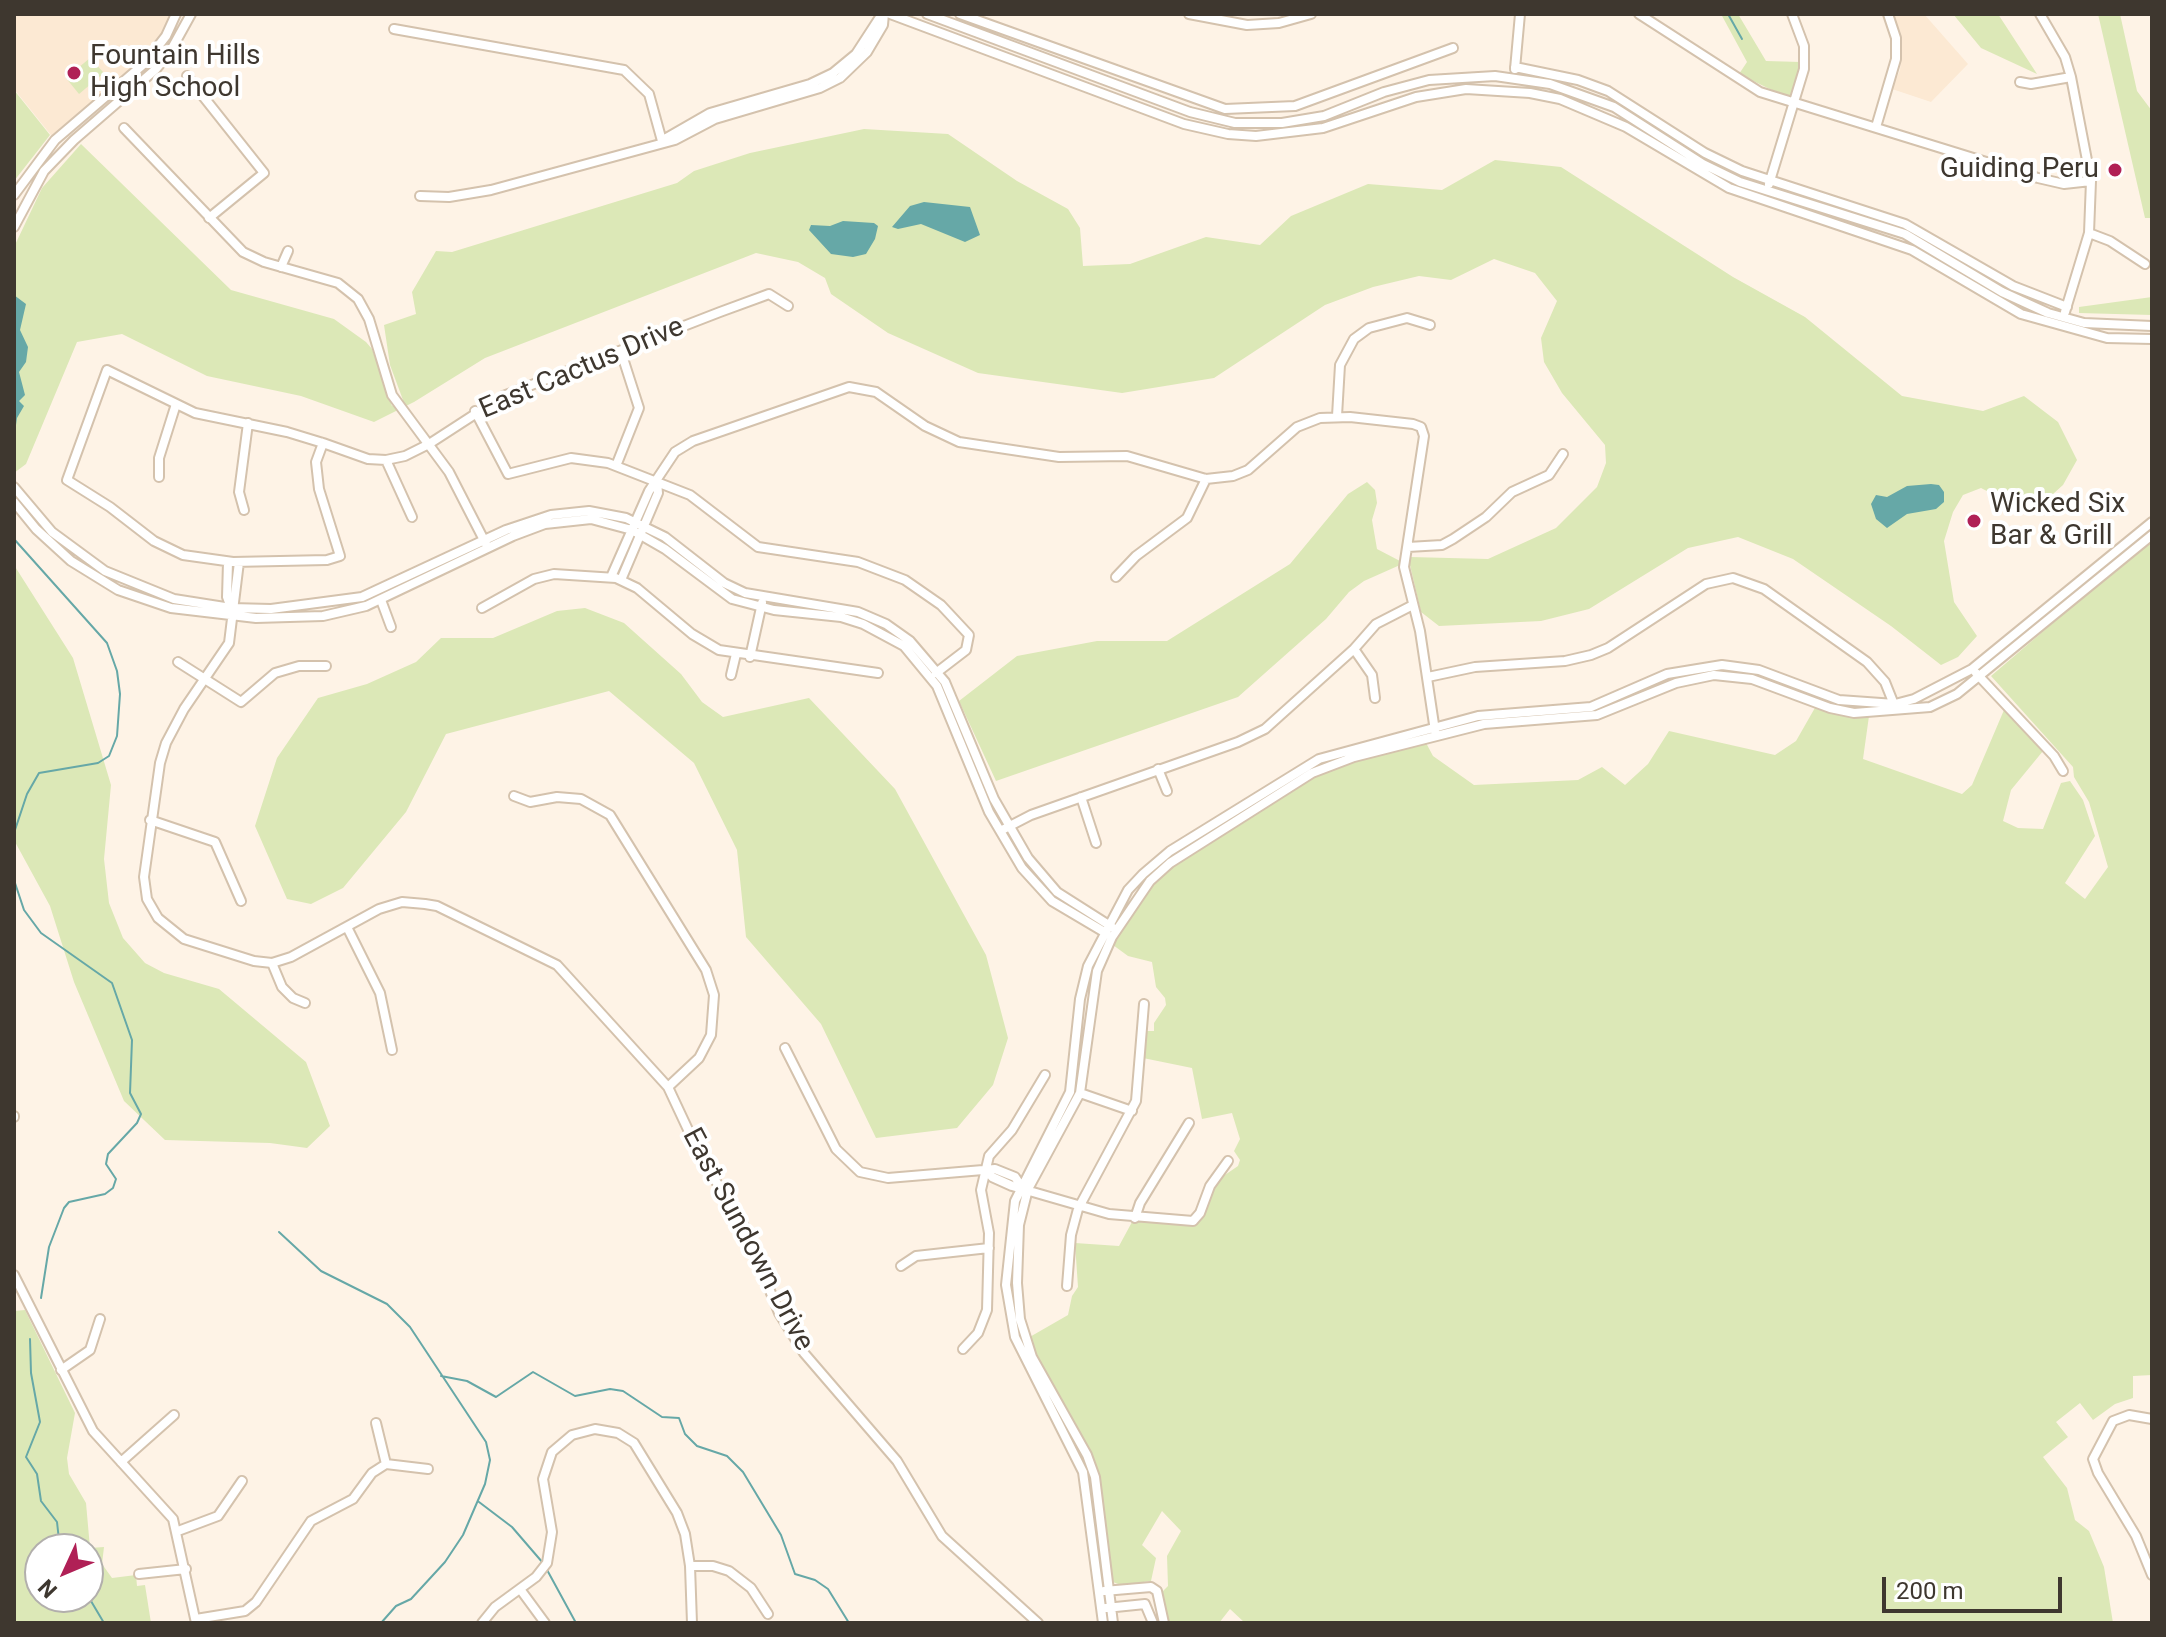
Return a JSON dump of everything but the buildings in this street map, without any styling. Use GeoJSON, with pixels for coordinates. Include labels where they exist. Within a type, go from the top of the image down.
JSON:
{"type":"FeatureCollection","features":[{"type":"Feature","properties":{"kind":"street"},"geometry":{"type":"LineString","coordinates":[[14,195],[55,140],[145,63],[166,36],[176,14]]}},
{"type":"Feature","properties":{"kind":"street"},"geometry":{"type":"LineString","coordinates":[[14,227],[44,171],[74,140],[156,69],[170,52],[191,14]]}},
{"type":"Feature","properties":{"kind":"street"},"geometry":{"type":"LineString","coordinates":[[420,196],[449,197],[491,190],[662,141],[710,113],[818,84],[856,54],[885,14],[1184,124],[1228,134],[1256,136],[1323,128],[1432,93],[1466,89],[1512,91],[1580,105],[1626,127],[1708,179],[1905,224],[2013,286],[2067,307]]}},
{"type":"Feature","properties":{"kind":"street"},"geometry":{"type":"LineString","coordinates":[[927,14],[1190,112],[1235,123],[1282,123],[1324,116],[1384,92],[1429,80],[1514,77],[1585,94],[1614,107],[1723,174],[1905,234],[2002,292],[2063,323],[2107,338],[2152,339]]}},
{"type":"Feature","properties":{"kind":"street"},"geometry":{"type":"LineString","coordinates":[[960,14],[1225,109],[1295,106],[1453,48]]}},
{"type":"Feature","properties":{"kind":"street"},"geometry":{"type":"LineString","coordinates":[[1189,14],[1247,25],[1279,23],[1311,14]]}},
{"type":"Feature","properties":{"kind":"street"},"geometry":{"type":"LineString","coordinates":[[1512,91],[1520,14]]}},
{"type":"Feature","properties":{"kind":"street"},"geometry":{"type":"LineString","coordinates":[[1639,14],[1753,88],[1795,104],[2038,178],[2064,184],[2091,181]]}},
{"type":"Feature","properties":{"kind":"street"},"geometry":{"type":"LineString","coordinates":[[1767,191],[1795,104],[1806,57],[1802,35],[1792,14]]}},
{"type":"Feature","properties":{"kind":"street"},"geometry":{"type":"LineString","coordinates":[[1876,127],[1896,59],[1896,38],[1888,14]]}},
{"type":"Feature","properties":{"kind":"street"},"geometry":{"type":"LineString","coordinates":[[2040,14],[2065,57],[2091,181],[2089,233],[2063,323]]}},
{"type":"Feature","properties":{"kind":"street"},"geometry":{"type":"LineString","coordinates":[[394,29],[615,66],[633,76],[649,94],[662,141]]}},
{"type":"Feature","properties":{"kind":"street"},"geometry":{"type":"LineString","coordinates":[[1515,67],[1578,80],[1608,91],[1767,191]]}},
{"type":"Feature","properties":{"kind":"street"},"geometry":{"type":"LineString","coordinates":[[187,76],[264,173],[209,218]]}},
{"type":"Feature","properties":{"kind":"street"},"geometry":{"type":"LineString","coordinates":[[2020,82],[2031,84],[2071,77]]}},
{"type":"Feature","properties":{"kind":"street"},"geometry":{"type":"LineString","coordinates":[[124,128],[243,252],[281,267],[338,283],[358,299],[369,319],[392,395],[449,472],[487,545]]}},
{"type":"Feature","properties":{"kind":"street"},"geometry":{"type":"LineString","coordinates":[[2089,233],[2110,241],[2145,264]]}},
{"type":"Feature","properties":{"kind":"street"},"geometry":{"type":"LineString","coordinates":[[281,267],[288,251]]}},
{"type":"Feature","properties":{"kind":"street","name":"East Cactus Drive"},"geometry":{"type":"LineString","coordinates":[[386,460],[405,456],[429,444],[475,411],[503,396],[769,294],[788,306]]}},
{"type":"Feature","properties":{"kind":"street"},"geometry":{"type":"LineString","coordinates":[[1337,416],[1340,365],[1354,339],[1369,328],[1407,318],[1430,325]]}},
{"type":"Feature","properties":{"kind":"street"},"geometry":{"type":"LineString","coordinates":[[2063,323],[2152,326]]}},
{"type":"Feature","properties":{"kind":"street"},"geometry":{"type":"LineString","coordinates":[[616,466],[639,408],[621,352]]}},
{"type":"Feature","properties":{"kind":"street"},"geometry":{"type":"LineString","coordinates":[[323,443],[316,462],[319,489],[340,556],[315,561],[228,562],[171,551],[67,480],[107,370],[195,413],[248,423],[323,443],[368,459],[386,460],[412,517]]}},
{"type":"Feature","properties":{"kind":"street"},"geometry":{"type":"LineString","coordinates":[[621,580],[649,491],[670,456],[693,441],[849,387],[876,392],[925,426],[959,442],[1059,457],[1127,456],[1206,479],[1233,476],[1248,470],[1297,427],[1337,416],[1421,427],[1424,436],[1421,468],[1404,567],[1411,606],[1420,631],[1435,731]]}},
{"type":"Feature","properties":{"kind":"street"},"geometry":{"type":"LineString","coordinates":[[159,477],[159,458],[176,404]]}},
{"type":"Feature","properties":{"kind":"street"},"geometry":{"type":"LineString","coordinates":[[475,411],[508,474],[571,458],[595,459],[690,495],[758,547],[858,562],[888,572],[929,595],[946,609],[970,639],[966,650],[934,675]]}},
{"type":"Feature","properties":{"kind":"street"},"geometry":{"type":"LineString","coordinates":[[244,510],[239,492],[248,423]]}},
{"type":"Feature","properties":{"kind":"street"},"geometry":{"type":"LineString","coordinates":[[1408,547],[1442,545],[1453,539],[1486,517],[1512,492],[1545,478],[1563,454]]}},
{"type":"Feature","properties":{"kind":"street"},"geometry":{"type":"LineString","coordinates":[[1116,577],[1136,556],[1187,518],[1206,479]]}},
{"type":"Feature","properties":{"kind":"street"},"geometry":{"type":"LineString","coordinates":[[14,487],[52,532],[105,571],[174,599],[231,612],[362,597],[487,545],[525,531],[567,521],[591,519],[638,528],[719,592],[841,617],[863,624],[904,646],[934,675],[1004,830],[1042,893],[1110,931]]}},
{"type":"Feature","properties":{"kind":"street"},"geometry":{"type":"LineString","coordinates":[[14,502],[49,542],[105,583],[171,608],[323,616],[381,600],[487,545]]}},
{"type":"Feature","properties":{"kind":"street"},"geometry":{"type":"LineString","coordinates":[[1103,1623],[1106,1608],[1095,1477],[1087,1455],[1032,1357],[1020,1319],[1017,1283],[1019,1225],[1024,1187],[1070,1092],[1084,979],[1110,931],[1144,888],[1170,863],[1312,773],[1435,731],[1597,715],[1676,683],[1714,675],[1752,679],[1830,708],[1854,713],[1930,707],[1957,694],[2015,633],[2152,522]]}},
{"type":"Feature","properties":{"kind":"street"},"geometry":{"type":"LineString","coordinates":[[611,577],[638,528]]}},
{"type":"Feature","properties":{"kind":"street"},"geometry":{"type":"LineString","coordinates":[[1895,708],[1976,673],[2021,642],[2152,535]]}},
{"type":"Feature","properties":{"kind":"street"},"geometry":{"type":"LineString","coordinates":[[228,562],[229,643],[166,743],[150,820],[145,889],[158,918],[184,939],[254,961],[272,963],[282,987],[293,998],[305,1003]]}},
{"type":"Feature","properties":{"kind":"street"},"geometry":{"type":"LineString","coordinates":[[231,612],[237,598],[239,562]]}},
{"type":"Feature","properties":{"kind":"street"},"geometry":{"type":"LineString","coordinates":[[482,608],[534,579],[554,574],[611,577],[637,588],[692,634],[719,650],[750,657],[878,673]]}},
{"type":"Feature","properties":{"kind":"street"},"geometry":{"type":"LineString","coordinates":[[1428,677],[1475,667],[1565,661],[1591,655],[1608,648],[1706,584],[1733,578],[1764,589],[1867,662],[1885,682],[1895,708]]}},
{"type":"Feature","properties":{"kind":"street"},"geometry":{"type":"LineString","coordinates":[[381,600],[391,627]]}},
{"type":"Feature","properties":{"kind":"street"},"geometry":{"type":"LineString","coordinates":[[750,657],[762,603]]}},
{"type":"Feature","properties":{"kind":"street"},"geometry":{"type":"LineString","coordinates":[[1004,830],[1081,797],[1265,729],[1354,649],[1376,624],[1411,606]]}},
{"type":"Feature","properties":{"kind":"street"},"geometry":{"type":"LineString","coordinates":[[2015,633],[2021,642]]}},
{"type":"Feature","properties":{"kind":"street"},"geometry":{"type":"LineString","coordinates":[[1354,649],[1372,675],[1375,698]]}},
{"type":"Feature","properties":{"kind":"street"},"geometry":{"type":"LineString","coordinates":[[731,675],[736,654]]}},
{"type":"Feature","properties":{"kind":"street"},"geometry":{"type":"LineString","coordinates":[[178,662],[241,702],[275,673],[299,666],[326,666]]}},
{"type":"Feature","properties":{"kind":"street"},"geometry":{"type":"LineString","coordinates":[[1976,673],[2054,756],[2063,771]]}},
{"type":"Feature","properties":{"kind":"street"},"geometry":{"type":"LineString","coordinates":[[1158,769],[1167,791]]}},
{"type":"Feature","properties":{"kind":"street"},"geometry":{"type":"LineString","coordinates":[[514,796],[530,802],[557,797],[581,799],[610,815],[706,970],[714,995],[711,1035],[699,1058],[668,1087]]}},
{"type":"Feature","properties":{"kind":"street"},"geometry":{"type":"LineString","coordinates":[[1081,797],[1096,843]]}},
{"type":"Feature","properties":{"kind":"street"},"geometry":{"type":"LineString","coordinates":[[150,820],[215,842],[241,901]]}},
{"type":"Feature","properties":{"kind":"street","name":"East Sundown Drive"},"geometry":{"type":"LineString","coordinates":[[272,963],[291,957],[402,902],[425,904],[534,951],[567,973],[668,1087],[705,1166],[739,1214],[779,1313],[804,1353],[897,1461],[942,1536],[1038,1623]]}},
{"type":"Feature","properties":{"kind":"street"},"geometry":{"type":"LineString","coordinates":[[347,927],[380,993],[392,1050]]}},
{"type":"Feature","properties":{"kind":"street"},"geometry":{"type":"LineString","coordinates":[[1024,1187],[1080,1093],[1097,971],[1110,931]]}},
{"type":"Feature","properties":{"kind":"street"},"geometry":{"type":"LineString","coordinates":[[1067,1286],[1071,1235],[1079,1207],[1132,1111],[1144,1004]]}},
{"type":"Feature","properties":{"kind":"street"},"geometry":{"type":"LineString","coordinates":[[785,1048],[836,1149],[851,1167],[870,1176],[888,1178],[986,1170],[1079,1207],[1135,1218],[1193,1221],[1200,1213],[1210,1186],[1228,1161]]}},
{"type":"Feature","properties":{"kind":"street"},"geometry":{"type":"LineString","coordinates":[[963,1349],[978,1333],[987,1310],[989,1248],[981,1195],[989,1156],[1012,1130],[1045,1075]]}},
{"type":"Feature","properties":{"kind":"street"},"geometry":{"type":"LineString","coordinates":[[1080,1093],[1132,1111]]}},
{"type":"Feature","properties":{"kind":"street"},"geometry":{"type":"LineString","coordinates":[[1135,1218],[1140,1203],[1189,1123]]}},
{"type":"Feature","properties":{"kind":"street"},"geometry":{"type":"LineString","coordinates":[[901,1266],[916,1256],[989,1248]]}},
{"type":"Feature","properties":{"kind":"street"},"geometry":{"type":"LineString","coordinates":[[14,1275],[93,1431],[167,1509],[178,1531],[196,1621],[245,1611],[256,1602],[311,1521],[353,1499],[372,1473],[386,1464],[428,1469]]}},
{"type":"Feature","properties":{"kind":"street"},"geometry":{"type":"LineString","coordinates":[[61,1370],[90,1350],[100,1319]]}},
{"type":"Feature","properties":{"kind":"street"},"geometry":{"type":"LineString","coordinates":[[121,1462],[174,1415]]}},
{"type":"Feature","properties":{"kind":"street"},"geometry":{"type":"LineString","coordinates":[[2152,1419],[2129,1415],[2113,1421],[2093,1459],[2146,1557],[2152,1575]]}},
{"type":"Feature","properties":{"kind":"street"},"geometry":{"type":"LineString","coordinates":[[376,1423],[386,1464]]}},
{"type":"Feature","properties":{"kind":"street"},"geometry":{"type":"LineString","coordinates":[[482,1623],[495,1607],[542,1570],[553,1543],[543,1490],[546,1463],[555,1448],[572,1435],[595,1429],[624,1435],[639,1448],[677,1515],[685,1534],[690,1566],[692,1623]]}},
{"type":"Feature","properties":{"kind":"street"},"geometry":{"type":"LineString","coordinates":[[178,1531],[218,1516],[242,1481]]}},
{"type":"Feature","properties":{"kind":"street"},"geometry":{"type":"LineString","coordinates":[[690,1566],[713,1566],[729,1571],[751,1588],[768,1614]]}},
{"type":"Feature","properties":{"kind":"street"},"geometry":{"type":"LineString","coordinates":[[139,1574],[186,1569]]}},
{"type":"Feature","properties":{"kind":"street"},"geometry":{"type":"LineString","coordinates":[[520,1589],[545,1623]]}},
{"type":"Feature","properties":{"kind":"street"},"geometry":{"type":"LineString","coordinates":[[1133,1589],[1134,1605]]}},
{"type":"Feature","properties":{"kind":"street"},"geometry":{"type":"LineString","coordinates":[[1104,1591],[1154,1589],[1153,1623]]}},
{"type":"Feature","properties":{"kind":"street"},"geometry":{"type":"LineString","coordinates":[[1106,1608],[1153,1606]]}},
{"type":"Feature","properties":{"kind":"street"},"geometry":{"type":"LineString","coordinates":[[1153,1606],[1164,1623]]}},
{"type":"Feature","properties":{"kind":"street"},"geometry":{"type":"LineString","coordinates":[[1106,1608],[1113,1623]]}},
{"type":"Feature","properties":{"kind":"shaded area","name":"Fountain Hills High School"},"geometry":{"type":"Polygon","coordinates":[[[14,14],[176,14],[160,46],[55,140],[14,89],[14,14]]]}},
{"type":"Feature","properties":{"kind":"shaded area"},"geometry":{"type":"Polygon","coordinates":[[[1892,14],[1924,14],[1968,64],[1931,102],[1892,89],[1900,70],[1902,51],[1900,31],[1892,14]]]}},
{"type":"Feature","properties":{"kind":"green space"},"geometry":{"type":"Polygon","coordinates":[[[1721,14],[1738,14],[1766,61],[1801,62],[1792,95],[1786,97],[1739,74],[1747,62],[1721,14]]]}},
{"type":"Feature","properties":{"kind":"green space"},"geometry":{"type":"Polygon","coordinates":[[[1953,14],[1998,14],[2037,74],[1981,48],[1953,14]]]}},
{"type":"Feature","properties":{"kind":"green space"},"geometry":{"type":"Polygon","coordinates":[[[2098,14],[2120,14],[2137,91],[2152,111],[2152,218],[2145,218],[2098,14]]]}},
{"type":"Feature","properties":{"kind":"green space"},"geometry":{"type":"Polygon","coordinates":[[[90,58],[104,73],[79,94],[66,78],[90,58]]]}},
{"type":"Feature","properties":{"kind":"green space"},"geometry":{"type":"Polygon","coordinates":[[[14,90],[50,135],[14,181],[14,90]]]}},
{"type":"Feature","properties":{"kind":"green space"},"geometry":{"type":"Polygon","coordinates":[[[864,129],[948,134],[1017,181],[1068,209],[1080,228],[1083,266],[1130,264],[1206,237],[1260,245],[1291,216],[1368,184],[1442,190],[1495,160],[1561,167],[1733,277],[1805,317],[1902,396],[1983,411],[2024,396],[2058,422],[2077,460],[2063,485],[2043,503],[2010,503],[1981,488],[1963,495],[1953,512],[1944,541],[1954,602],[1977,636],[1958,657],[1941,665],[1891,626],[1793,559],[1738,537],[1688,548],[1589,609],[1541,621],[1439,626],[1421,612],[1409,561],[1364,581],[1349,592],[1326,619],[1238,697],[996,781],[959,701],[1017,656],[1097,641],[1167,641],[1290,564],[1348,494],[1367,482],[1375,490],[1377,503],[1372,520],[1377,549],[1400,561],[1410,557],[1488,559],[1556,528],[1597,487],[1606,463],[1605,445],[1562,393],[1544,362],[1541,338],[1557,301],[1535,273],[1494,259],[1451,280],[1419,276],[1373,287],[1325,305],[1214,378],[1122,393],[978,373],[888,333],[831,294],[825,278],[798,262],[756,253],[485,358],[414,402],[374,422],[301,396],[207,376],[122,334],[77,342],[26,464],[14,473],[14,247],[42,188],[81,144],[231,290],[334,319],[366,342],[372,349],[392,406],[403,400],[390,365],[384,325],[416,314],[412,292],[436,251],[452,252],[677,183],[694,171],[750,153],[864,129]]]}},
{"type":"Feature","properties":{"kind":"green space"},"geometry":{"type":"Polygon","coordinates":[[[2152,297],[2152,315],[2079,313],[2079,307],[2152,297]]]}},
{"type":"Feature","properties":{"kind":"green space"},"geometry":{"type":"Polygon","coordinates":[[[2152,538],[2152,1375],[2133,1376],[2133,1398],[2115,1404],[2093,1420],[2080,1403],[2056,1422],[2068,1437],[2043,1457],[2067,1488],[2075,1520],[2089,1531],[2104,1567],[2113,1623],[1245,1623],[1230,1609],[1219,1623],[1169,1623],[1162,1604],[1162,1592],[1168,1586],[1167,1556],[1181,1531],[1162,1511],[1142,1545],[1156,1558],[1151,1581],[1121,1585],[1110,1581],[1096,1469],[1028,1338],[1068,1315],[1072,1296],[1078,1287],[1075,1243],[1119,1246],[1132,1222],[1197,1223],[1219,1179],[1238,1166],[1240,1160],[1234,1151],[1240,1139],[1232,1113],[1202,1119],[1192,1068],[1143,1058],[1145,1031],[1154,1031],[1154,1023],[1166,1005],[1165,998],[1156,987],[1152,962],[1128,956],[1113,945],[1141,896],[1163,872],[1330,767],[1425,741],[1433,756],[1474,785],[1578,780],[1602,767],[1625,785],[1648,764],[1669,731],[1775,755],[1796,741],[1816,706],[1869,716],[1863,759],[1962,794],[1972,785],[2004,710],[2043,751],[2011,790],[2003,821],[2018,828],[2043,829],[2061,783],[2070,781],[2083,800],[2095,836],[2065,883],[2085,899],[2108,867],[2089,802],[2074,777],[2073,767],[1991,676],[2152,538]]]}},
{"type":"Feature","properties":{"kind":"green space"},"geometry":{"type":"Polygon","coordinates":[[[14,565],[73,658],[111,785],[104,859],[109,903],[123,938],[145,963],[164,973],[219,989],[306,1062],[330,1126],[307,1148],[270,1143],[165,1140],[124,1101],[74,982],[50,906],[14,840],[14,565]]]}},
{"type":"Feature","properties":{"kind":"green space"},"geometry":{"type":"Polygon","coordinates":[[[585,608],[624,623],[681,674],[702,702],[723,717],[809,698],[895,789],[986,955],[1008,1038],[993,1085],[957,1128],[876,1138],[821,1024],[746,937],[737,850],[694,763],[609,691],[446,734],[406,812],[343,888],[311,904],[287,899],[255,826],[277,758],[318,698],[367,684],[416,662],[441,638],[493,638],[557,611],[585,608]]]}},
{"type":"Feature","properties":{"kind":"green space"},"geometry":{"type":"Polygon","coordinates":[[[25,1310],[75,1413],[67,1458],[69,1474],[86,1503],[89,1533],[24,1533],[24,1613],[104,1613],[104,1567],[112,1578],[136,1575],[137,1586],[145,1585],[151,1623],[14,1623],[14,1311],[25,1310]]]}},
{"type":"Feature","properties":{"kind":"water"},"geometry":{"type":"Polygon","coordinates":[[[924,202],[970,207],[980,235],[965,242],[921,224],[898,229],[892,227],[910,206],[924,202]]]}},
{"type":"Feature","properties":{"kind":"water"},"geometry":{"type":"Polygon","coordinates":[[[843,221],[874,223],[878,226],[866,254],[853,257],[831,254],[809,230],[811,225],[830,226],[843,221]]]}},
{"type":"Feature","properties":{"kind":"water"},"geometry":{"type":"Polygon","coordinates":[[[14,295],[26,304],[20,330],[28,347],[26,362],[19,372],[25,395],[19,401],[24,406],[17,418],[14,439],[14,295]]]}},
{"type":"Feature","properties":{"kind":"water"},"geometry":{"type":"Polygon","coordinates":[[[1939,485],[1944,492],[1944,502],[1936,509],[1907,514],[1887,528],[1876,519],[1871,504],[1876,495],[1887,497],[1907,486],[1939,485]]]}},
{"type":"Feature","properties":{"kind":"waterway"},"geometry":{"type":"LineString","coordinates":[[1728,14],[1742,39]]}},
{"type":"Feature","properties":{"kind":"waterway"},"geometry":{"type":"LineString","coordinates":[[14,539],[107,643],[117,671],[120,694],[117,736],[109,756],[98,763],[39,773],[27,794],[14,833]]}},
{"type":"Feature","properties":{"kind":"waterway"},"geometry":{"type":"LineString","coordinates":[[14,880],[24,910],[41,933],[112,983],[132,1040],[130,1093],[141,1114],[137,1123],[108,1154],[106,1164],[116,1179],[113,1188],[105,1194],[69,1202],[64,1208],[49,1247],[41,1298]]}},
{"type":"Feature","properties":{"kind":"waterway"},"geometry":{"type":"LineString","coordinates":[[279,1232],[321,1271],[387,1304],[410,1327],[486,1442],[490,1460],[485,1484],[463,1535],[445,1562],[411,1599],[396,1606],[381,1623]]}},
{"type":"Feature","properties":{"kind":"waterway"},"geometry":{"type":"LineString","coordinates":[[30,1339],[31,1373],[40,1422],[26,1457],[37,1474],[41,1501],[57,1522],[58,1533]]}},
{"type":"Feature","properties":{"kind":"waterway"},"geometry":{"type":"LineString","coordinates":[[441,1376],[467,1381],[496,1397],[533,1372],[575,1396],[610,1389],[623,1391],[662,1417],[679,1418],[685,1434],[697,1446],[727,1456],[743,1472],[781,1535],[795,1574],[815,1580],[828,1589],[849,1623]]}},
{"type":"Feature","properties":{"kind":"waterway"},"geometry":{"type":"LineString","coordinates":[[479,1502],[512,1527],[543,1563]]}},
{"type":"Feature","properties":{"kind":"waterway"},"geometry":{"type":"LineString","coordinates":[[546,1568],[576,1623]]}},
{"type":"Feature","properties":{"kind":"waterway"},"geometry":{"type":"LineString","coordinates":[[98,1613],[104,1623]]}},
{"type":"Feature","properties":{"kind":"place","name":"Fountain Hills High School"},"geometry":{"type":"Point","coordinates":[74,73]}},
{"type":"Feature","properties":{"kind":"place","name":"Guiding Peru"},"geometry":{"type":"Point","coordinates":[2115,170]}},
{"type":"Feature","properties":{"kind":"place","name":"Wicked Six Bar & Grill"},"geometry":{"type":"Point","coordinates":[1974,521]}}]}
